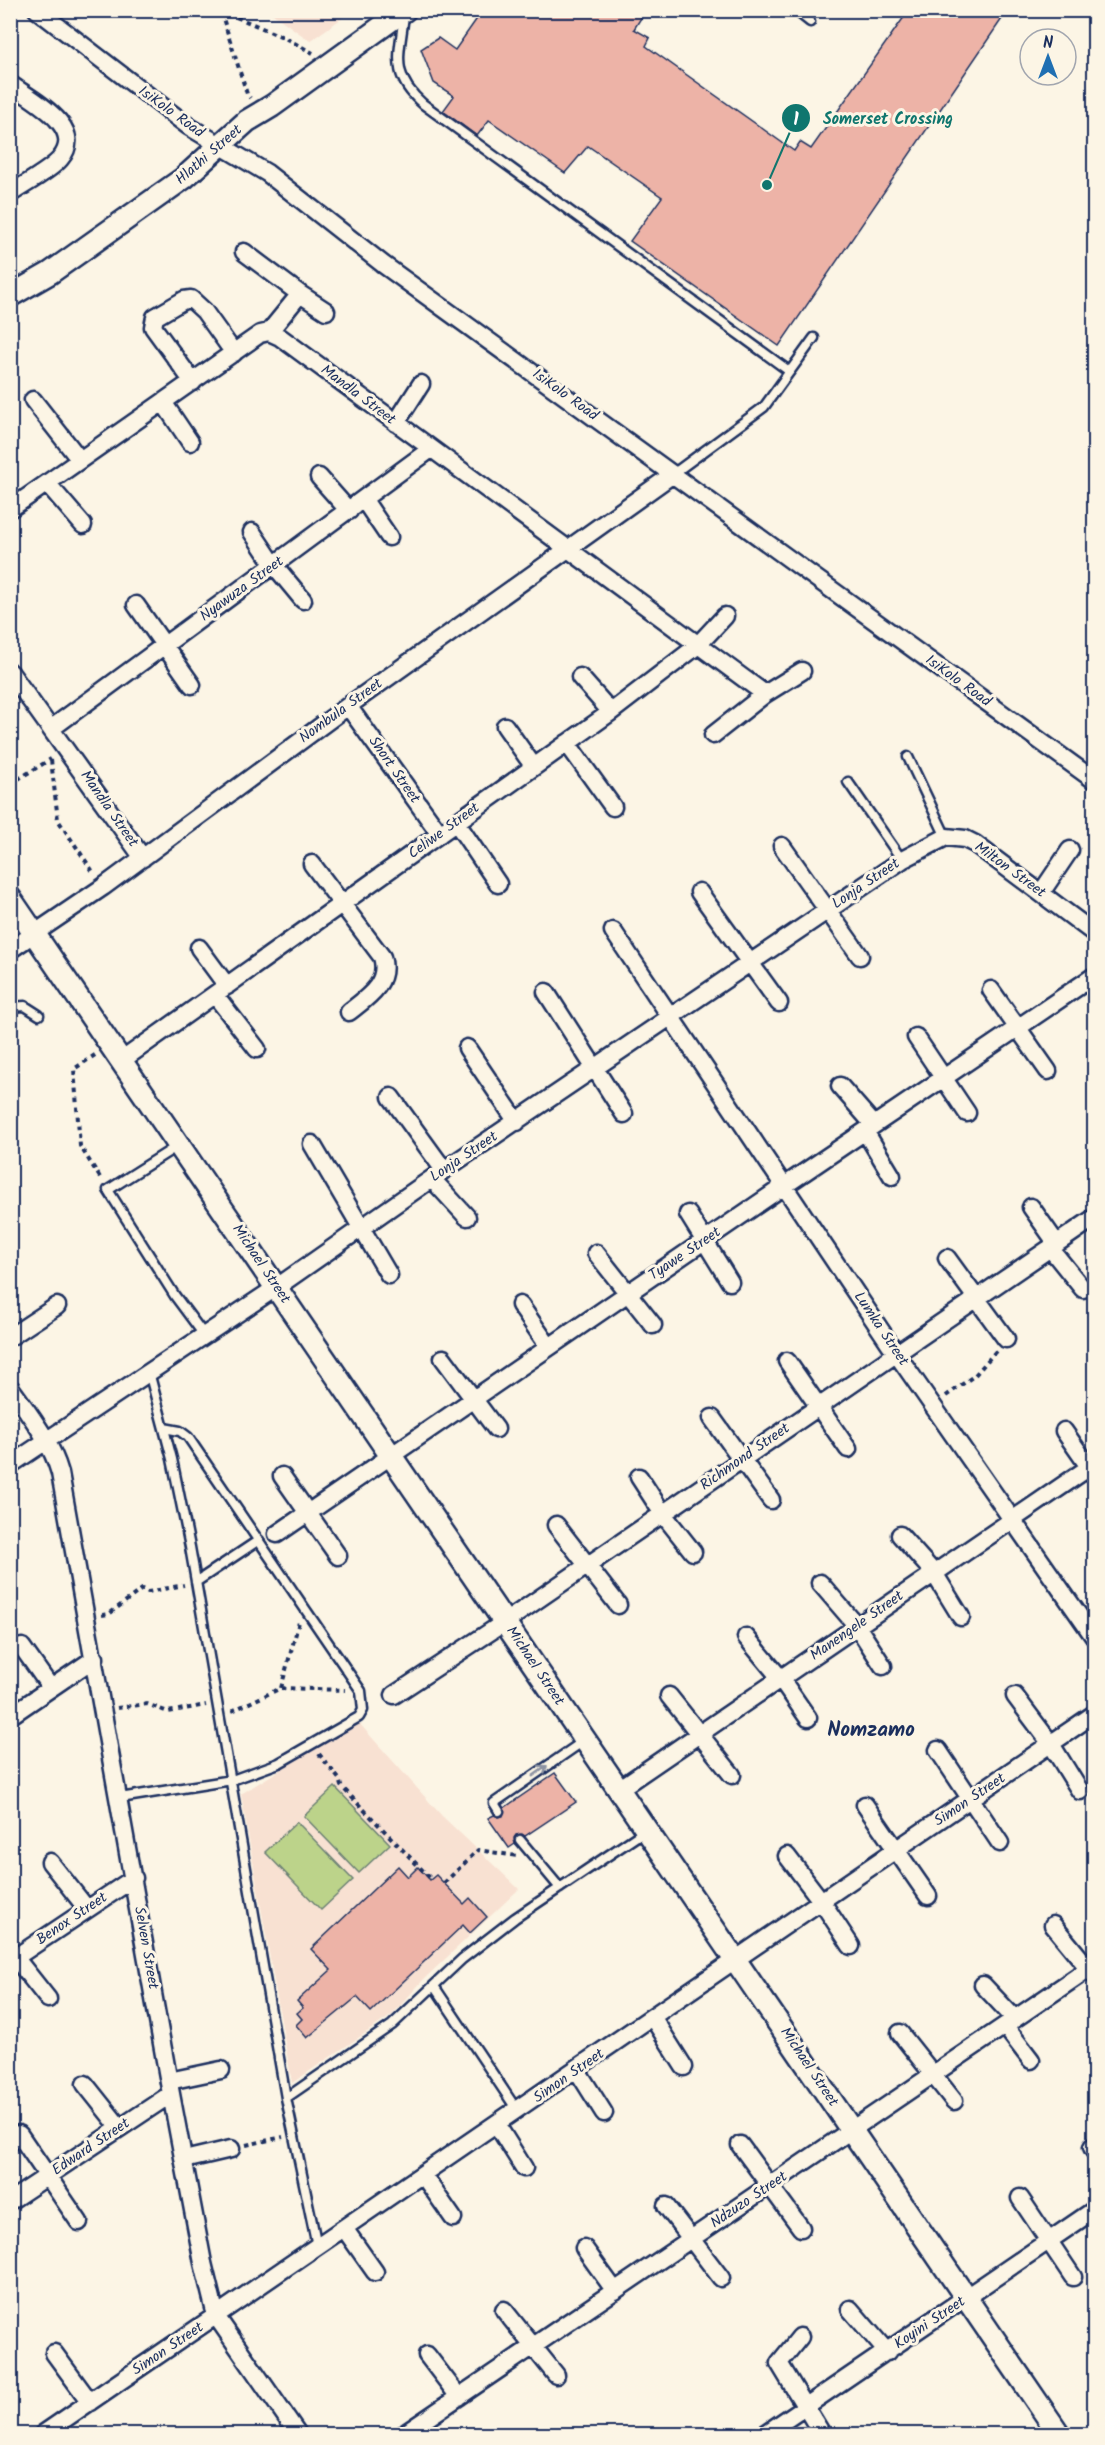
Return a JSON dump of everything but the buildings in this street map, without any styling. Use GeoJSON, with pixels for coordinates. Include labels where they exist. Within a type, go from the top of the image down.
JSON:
{"type":"FeatureCollection","features":[{"type":"Feature","properties":{"kind":"street","name":"IsiKolo Road"},"geometry":{"type":"LineString","coordinates":[[37,10],[188,126],[267,173],[359,246],[1095,780]]}},
{"type":"Feature","properties":{"kind":"street","name":"Hlathi Street"},"geometry":{"type":"LineString","coordinates":[[10,296],[50,273],[184,178],[248,121],[266,111],[405,11]]}},
{"type":"Feature","properties":{"kind":"street"},"geometry":{"type":"LineString","coordinates":[[10,84],[62,122],[68,134],[60,159],[10,194]]}},
{"type":"Feature","properties":{"kind":"street"},"geometry":{"type":"LineString","coordinates":[[244,252],[326,311]]}},
{"type":"Feature","properties":{"kind":"street"},"geometry":{"type":"LineString","coordinates":[[10,509],[260,334],[269,332],[300,294]]}},
{"type":"Feature","properties":{"kind":"street"},"geometry":{"type":"LineString","coordinates":[[193,382],[153,327],[155,317],[184,300],[191,299],[204,311],[234,352]]}},
{"type":"Feature","properties":{"kind":"street","name":"Mandla Street"},"geometry":{"type":"LineString","coordinates":[[269,332],[280,337],[698,646]]}},
{"type":"Feature","properties":{"kind":"street"},"geometry":{"type":"LineString","coordinates":[[396,423],[421,384]]}},
{"type":"Feature","properties":{"kind":"street"},"geometry":{"type":"LineString","coordinates":[[33,400],[80,460]]}},
{"type":"Feature","properties":{"kind":"street"},"geometry":{"type":"LineString","coordinates":[[163,402],[190,442]]}},
{"type":"Feature","properties":{"kind":"street","name":"Nyawuza Street"},"geometry":{"type":"LineString","coordinates":[[52,728],[431,449]]}},
{"type":"Feature","properties":{"kind":"street","name":"Nombula Street"},"geometry":{"type":"LineString","coordinates":[[10,950],[104,887],[348,706],[673,474]]}},
{"type":"Feature","properties":{"kind":"street"},"geometry":{"type":"LineString","coordinates":[[319,477],[349,511]]}},
{"type":"Feature","properties":{"kind":"street"},"geometry":{"type":"LineString","coordinates":[[47,483],[83,525]]}},
{"type":"Feature","properties":{"kind":"street"},"geometry":{"type":"LineString","coordinates":[[364,500],[389,537]]}},
{"type":"Feature","properties":{"kind":"street"},"geometry":{"type":"LineString","coordinates":[[252,532],[274,566],[303,600]]}},
{"type":"Feature","properties":{"kind":"street"},"geometry":{"type":"LineString","coordinates":[[136,605],[192,685]]}},
{"type":"Feature","properties":{"kind":"street","name":"Celiwe Street"},"geometry":{"type":"LineString","coordinates":[[116,1053],[221,991],[611,712],[698,646],[725,616]]}},
{"type":"Feature","properties":{"kind":"street"},"geometry":{"type":"LineString","coordinates":[[698,646],[765,694]]}},
{"type":"Feature","properties":{"kind":"street"},"geometry":{"type":"LineString","coordinates":[[713,735],[765,694],[802,671]]}},
{"type":"Feature","properties":{"kind":"street","name":"Mandla Street"},"geometry":{"type":"LineString","coordinates":[[10,672],[143,858]]}},
{"type":"Feature","properties":{"kind":"street"},"geometry":{"type":"LineString","coordinates":[[580,677],[611,712]]}},
{"type":"Feature","properties":{"kind":"street","name":"Short Street"},"geometry":{"type":"LineString","coordinates":[[348,706],[440,834]]}},
{"type":"Feature","properties":{"kind":"street"},"geometry":{"type":"LineString","coordinates":[[505,726],[534,767]]}},
{"type":"Feature","properties":{"kind":"street"},"geometry":{"type":"LineString","coordinates":[[567,743],[613,807]]}},
{"type":"Feature","properties":{"kind":"street"},"geometry":{"type":"LineString","coordinates":[[456,822],[498,884]]}},
{"type":"Feature","properties":{"kind":"street","name":"Lonja Street"},"geometry":{"type":"LineString","coordinates":[[10,1465],[277,1287],[438,1174],[518,1122],[826,910],[918,850],[946,837]]}},
{"type":"Feature","properties":{"kind":"street","name":"Milton Street"},"geometry":{"type":"LineString","coordinates":[[946,837],[965,839],[975,844],[1095,933]]}},
{"type":"Feature","properties":{"kind":"street"},"geometry":{"type":"LineString","coordinates":[[782,846],[860,956]]}},
{"type":"Feature","properties":{"kind":"street"},"geometry":{"type":"LineString","coordinates":[[1041,893],[1070,850]]}},
{"type":"Feature","properties":{"kind":"street"},"geometry":{"type":"LineString","coordinates":[[312,864],[382,957],[384,963],[383,979],[375,992],[350,1012]]}},
{"type":"Feature","properties":{"kind":"street"},"geometry":{"type":"LineString","coordinates":[[699,892],[779,1003]]}},
{"type":"Feature","properties":{"kind":"street","name":"Michael Street"},"geometry":{"type":"LineString","coordinates":[[10,898],[1059,2434]]}},
{"type":"Feature","properties":{"kind":"street","name":"Lumka Street"},"geometry":{"type":"LineString","coordinates":[[613,931],[897,1353],[1095,1637]]}},
{"type":"Feature","properties":{"kind":"street"},"geometry":{"type":"LineString","coordinates":[[199,948],[221,991],[257,1049]]}},
{"type":"Feature","properties":{"kind":"street","name":"Tyawe Street"},"geometry":{"type":"LineString","coordinates":[[278,1534],[627,1293],[1095,976]]}},
{"type":"Feature","properties":{"kind":"street"},"geometry":{"type":"LineString","coordinates":[[992,990],[1048,1071]]}},
{"type":"Feature","properties":{"kind":"street"},"geometry":{"type":"LineString","coordinates":[[546,992],[624,1114]]}},
{"type":"Feature","properties":{"kind":"street"},"geometry":{"type":"LineString","coordinates":[[915,1037],[967,1113]]}},
{"type":"Feature","properties":{"kind":"street"},"geometry":{"type":"LineString","coordinates":[[467,1048],[518,1122]]}},
{"type":"Feature","properties":{"kind":"street"},"geometry":{"type":"LineString","coordinates":[[840,1086],[869,1128],[892,1176]]}},
{"type":"Feature","properties":{"kind":"street"},"geometry":{"type":"LineString","coordinates":[[391,1097],[467,1218]]}},
{"type":"Feature","properties":{"kind":"street"},"geometry":{"type":"LineString","coordinates":[[312,1144],[389,1275]]}},
{"type":"Feature","properties":{"kind":"street"},"geometry":{"type":"LineString","coordinates":[[1030,1206],[1053,1246],[1083,1289]]}},
{"type":"Feature","properties":{"kind":"street"},"geometry":{"type":"LineString","coordinates":[[688,1214],[730,1282]]}},
{"type":"Feature","properties":{"kind":"street","name":"Richmond Street"},"geometry":{"type":"LineString","coordinates":[[394,1695],[586,1567],[1095,1218]]}},
{"type":"Feature","properties":{"kind":"street"},"geometry":{"type":"LineString","coordinates":[[597,1253],[652,1325]]}},
{"type":"Feature","properties":{"kind":"street"},"geometry":{"type":"LineString","coordinates":[[947,1258],[1005,1339]]}},
{"type":"Feature","properties":{"kind":"street"},"geometry":{"type":"LineString","coordinates":[[520,1305],[549,1347]]}},
{"type":"Feature","properties":{"kind":"street"},"geometry":{"type":"LineString","coordinates":[[10,1338],[57,1306]]}},
{"type":"Feature","properties":{"kind":"street"},"geometry":{"type":"LineString","coordinates":[[443,1358],[496,1430]]}},
{"type":"Feature","properties":{"kind":"street"},"geometry":{"type":"LineString","coordinates":[[787,1360],[849,1449]]}},
{"type":"Feature","properties":{"kind":"street","name":"Selven Street"},"geometry":{"type":"LineString","coordinates":[[10,1387],[47,1440],[55,1455],[60,1473],[95,1658],[170,2087],[216,2316],[298,2434]]}},
{"type":"Feature","properties":{"kind":"street"},"geometry":{"type":"LineString","coordinates":[[712,1418],[771,1500]]}},
{"type":"Feature","properties":{"kind":"street"},"geometry":{"type":"LineString","coordinates":[[1064,1431],[1093,1468]]}},
{"type":"Feature","properties":{"kind":"street","name":"Manengele Street"},"geometry":{"type":"LineString","coordinates":[[619,1789],[1013,1519],[1093,1468]]}},
{"type":"Feature","properties":{"kind":"street"},"geometry":{"type":"LineString","coordinates":[[282,1476],[338,1556]]}},
{"type":"Feature","properties":{"kind":"street"},"geometry":{"type":"LineString","coordinates":[[639,1477],[663,1514],[693,1552]]}},
{"type":"Feature","properties":{"kind":"street"},"geometry":{"type":"LineString","coordinates":[[556,1525],[586,1567],[618,1605]]}},
{"type":"Feature","properties":{"kind":"street"},"geometry":{"type":"LineString","coordinates":[[900,1535],[933,1574],[961,1617]]}},
{"type":"Feature","properties":{"kind":"street"},"geometry":{"type":"LineString","coordinates":[[820,1582],[856,1626],[883,1666]]}},
{"type":"Feature","properties":{"kind":"street"},"geometry":{"type":"LineString","coordinates":[[747,1637],[781,1678],[808,1718]]}},
{"type":"Feature","properties":{"kind":"street"},"geometry":{"type":"LineString","coordinates":[[22,1647],[51,1688]]}},
{"type":"Feature","properties":{"kind":"street"},"geometry":{"type":"LineString","coordinates":[[10,1716],[95,1658]]}},
{"type":"Feature","properties":{"kind":"street"},"geometry":{"type":"LineString","coordinates":[[669,1696],[732,1775]]}},
{"type":"Feature","properties":{"kind":"street"},"geometry":{"type":"LineString","coordinates":[[1016,1696],[1051,1744],[1080,1791]]}},
{"type":"Feature","properties":{"kind":"street","name":"Simon Street"},"geometry":{"type":"LineString","coordinates":[[43,2434],[1095,1714]]}},
{"type":"Feature","properties":{"kind":"street"},"geometry":{"type":"LineString","coordinates":[[938,1750],[1000,1844]]}},
{"type":"Feature","properties":{"kind":"street"},"geometry":{"type":"LineString","coordinates":[[866,1805],[928,1896]]}},
{"type":"Feature","properties":{"kind":"street"},"geometry":{"type":"LineString","coordinates":[[787,1856],[822,1902],[851,1946]]}},
{"type":"Feature","properties":{"kind":"street"},"geometry":{"type":"LineString","coordinates":[[50,1862],[87,1909]]}},
{"type":"Feature","properties":{"kind":"street","name":"Benox Street"},"geometry":{"type":"LineString","coordinates":[[12,1956],[134,1878]]}},
{"type":"Feature","properties":{"kind":"street"},"geometry":{"type":"LineString","coordinates":[[1053,1925],[1093,1969]]}},
{"type":"Feature","properties":{"kind":"street"},"geometry":{"type":"LineString","coordinates":[[12,1956],[48,1999]]}},
{"type":"Feature","properties":{"kind":"street","name":"Ndzuzo Street"},"geometry":{"type":"LineString","coordinates":[[404,2434],[1093,1969]]}},
{"type":"Feature","properties":{"kind":"street"},"geometry":{"type":"LineString","coordinates":[[982,1985],[1010,2023],[1031,2060]]}},
{"type":"Feature","properties":{"kind":"street"},"geometry":{"type":"LineString","coordinates":[[652,2018],[684,2067]]}},
{"type":"Feature","properties":{"kind":"street"},"geometry":{"type":"LineString","coordinates":[[900,2033],[954,2101]]}},
{"type":"Feature","properties":{"kind":"street"},"geometry":{"type":"LineString","coordinates":[[170,2087],[221,2070]]}},
{"type":"Feature","properties":{"kind":"street"},"geometry":{"type":"LineString","coordinates":[[578,2070],[604,2113]]}},
{"type":"Feature","properties":{"kind":"street"},"geometry":{"type":"LineString","coordinates":[[85,2084],[120,2128]]}},
{"type":"Feature","properties":{"kind":"street","name":"Edward Street"},"geometry":{"type":"LineString","coordinates":[[10,2201],[120,2128],[170,2087]]}},
{"type":"Feature","properties":{"kind":"street"},"geometry":{"type":"LineString","coordinates":[[497,2125],[524,2168]]}},
{"type":"Feature","properties":{"kind":"street"},"geometry":{"type":"LineString","coordinates":[[19,2134],[79,2222]]}},
{"type":"Feature","properties":{"kind":"street"},"geometry":{"type":"LineString","coordinates":[[740,2145],[801,2228]]}},
{"type":"Feature","properties":{"kind":"street"},"geometry":{"type":"LineString","coordinates":[[184,2160],[231,2149]]}},
{"type":"Feature","properties":{"kind":"street"},"geometry":{"type":"LineString","coordinates":[[423,2175],[453,2218]]}},
{"type":"Feature","properties":{"kind":"street"},"geometry":{"type":"LineString","coordinates":[[1020,2198],[1073,2277]]}},
{"type":"Feature","properties":{"kind":"street"},"geometry":{"type":"LineString","coordinates":[[666,2206],[721,2278]]}},
{"type":"Feature","properties":{"kind":"street","name":"Koyini Street"},"geometry":{"type":"LineString","coordinates":[[765,2434],[1095,2210]]}},
{"type":"Feature","properties":{"kind":"street"},"geometry":{"type":"LineString","coordinates":[[345,2228],[375,2272]]}},
{"type":"Feature","properties":{"kind":"street"},"geometry":{"type":"LineString","coordinates":[[584,2248],[615,2291]]}},
{"type":"Feature","properties":{"kind":"street"},"geometry":{"type":"LineString","coordinates":[[849,2309],[887,2352]]}},
{"type":"Feature","properties":{"kind":"street"},"geometry":{"type":"LineString","coordinates":[[504,2310],[556,2375]]}},
{"type":"Feature","properties":{"kind":"street"},"geometry":{"type":"LineString","coordinates":[[801,2337],[779,2363],[822,2434]]}},
{"type":"Feature","properties":{"kind":"street"},"geometry":{"type":"LineString","coordinates":[[54,2353],[90,2402]]}},
{"type":"Feature","properties":{"kind":"street"},"geometry":{"type":"LineString","coordinates":[[427,2355],[459,2397]]}},
{"type":"Feature","properties":{"kind":"lane"},"geometry":{"type":"LineString","coordinates":[[795,10],[810,22]]}},
{"type":"Feature","properties":{"kind":"lane"},"geometry":{"type":"LineString","coordinates":[[405,11],[400,74],[411,93],[789,371]]}},
{"type":"Feature","properties":{"kind":"lane"},"geometry":{"type":"LineString","coordinates":[[673,474],[764,407],[813,338]]}},
{"type":"Feature","properties":{"kind":"lane"},"geometry":{"type":"LineString","coordinates":[[908,757],[946,837]]}},
{"type":"Feature","properties":{"kind":"lane"},"geometry":{"type":"LineString","coordinates":[[848,782],[902,860]]}},
{"type":"Feature","properties":{"kind":"lane"},"geometry":{"type":"LineString","coordinates":[[10,1007],[26,1006],[39,1015]]}},
{"type":"Feature","properties":{"kind":"lane"},"geometry":{"type":"LineString","coordinates":[[179,1145],[108,1190],[170,1288],[204,1335]]}},
{"type":"Feature","properties":{"kind":"lane"},"geometry":{"type":"LineString","coordinates":[[149,1372],[164,1428],[196,1582],[219,1703],[286,2098],[317,2247]]}},
{"type":"Feature","properties":{"kind":"lane"},"geometry":{"type":"LineString","coordinates":[[120,1798],[232,1780],[279,1762],[359,1717],[363,1710],[361,1691],[188,1437],[180,1431],[164,1428]]}},
{"type":"Feature","properties":{"kind":"lane"},"geometry":{"type":"LineString","coordinates":[[196,1582],[259,1540]]}},
{"type":"Feature","properties":{"kind":"lane"},"geometry":{"type":"LineString","coordinates":[[500,1811],[494,1803],[586,1739]]}},
{"type":"Feature","properties":{"kind":"lane"},"geometry":{"type":"LineString","coordinates":[[286,2098],[392,2025],[462,1959],[506,1925],[646,1829]]}},
{"type":"Feature","properties":{"kind":"lane"},"geometry":{"type":"LineString","coordinates":[[520,1840],[560,1888]]}},
{"type":"Feature","properties":{"kind":"lane"},"geometry":{"type":"LineString","coordinates":[[434,1986],[518,2111]]}},
{"type":"Feature","properties":{"kind":"path"},"geometry":{"type":"LineString","coordinates":[[221,11],[283,37],[333,63]]}},
{"type":"Feature","properties":{"kind":"path"},"geometry":{"type":"LineString","coordinates":[[221,11],[247,94],[266,111]]}},
{"type":"Feature","properties":{"kind":"path"},"geometry":{"type":"LineString","coordinates":[[52,728],[51,760],[58,820],[104,887]]}},
{"type":"Feature","properties":{"kind":"path"},"geometry":{"type":"LineString","coordinates":[[10,784],[51,760]]}},
{"type":"Feature","properties":{"kind":"path"},"geometry":{"type":"LineString","coordinates":[[108,1190],[80,1146],[74,1069],[116,1053]]}},
{"type":"Feature","properties":{"kind":"path"},"geometry":{"type":"LineString","coordinates":[[933,1405],[975,1375],[1005,1339]]}},
{"type":"Feature","properties":{"kind":"path"},"geometry":{"type":"LineString","coordinates":[[87,1618],[110,1614],[142,1589],[148,1592],[196,1582]]}},
{"type":"Feature","properties":{"kind":"path"},"geometry":{"type":"LineString","coordinates":[[281,1688],[304,1606]]}},
{"type":"Feature","properties":{"kind":"path"},"geometry":{"type":"LineString","coordinates":[[221,1716],[281,1688],[361,1691]]}},
{"type":"Feature","properties":{"kind":"path"},"geometry":{"type":"LineString","coordinates":[[104,1709],[147,1704],[168,1712],[219,1703]]}},
{"type":"Feature","properties":{"kind":"path"},"geometry":{"type":"LineString","coordinates":[[311,1744],[339,1779],[341,1786],[431,1879]]}},
{"type":"Feature","properties":{"kind":"path"},"geometry":{"type":"LineString","coordinates":[[444,1883],[478,1850],[533,1858]]}},
{"type":"Feature","properties":{"kind":"path"},"geometry":{"type":"LineString","coordinates":[[231,2149],[293,2135]]}},
{"type":"Feature","properties":{"kind":"shaded area"},"geometry":{"type":"Polygon","coordinates":[[[269,11],[352,11],[310,41],[269,11]]]}},
{"type":"Feature","properties":{"kind":"shaded area"},"geometry":{"type":"Polygon","coordinates":[[[358,1722],[442,1816],[519,1889],[424,1979],[392,2015],[292,2083],[241,1794],[358,1722]]]}},
{"type":"Feature","properties":{"kind":"green space"},"geometry":{"type":"Polygon","coordinates":[[[335,1787],[390,1844],[359,1873],[304,1816],[335,1787]]]}},
{"type":"Feature","properties":{"kind":"green space"},"geometry":{"type":"Polygon","coordinates":[[[297,1822],[353,1880],[321,1910],[265,1852],[297,1822]]]}},
{"type":"Feature","properties":{"kind":"place","name":"Somerset Crossing"},"geometry":{"type":"Point","coordinates":[767,185]}},
{"type":"Feature","properties":{"kind":"district","name":"Nomzamo"},"geometry":{"type":"Point","coordinates":[871,1730]}}]}
